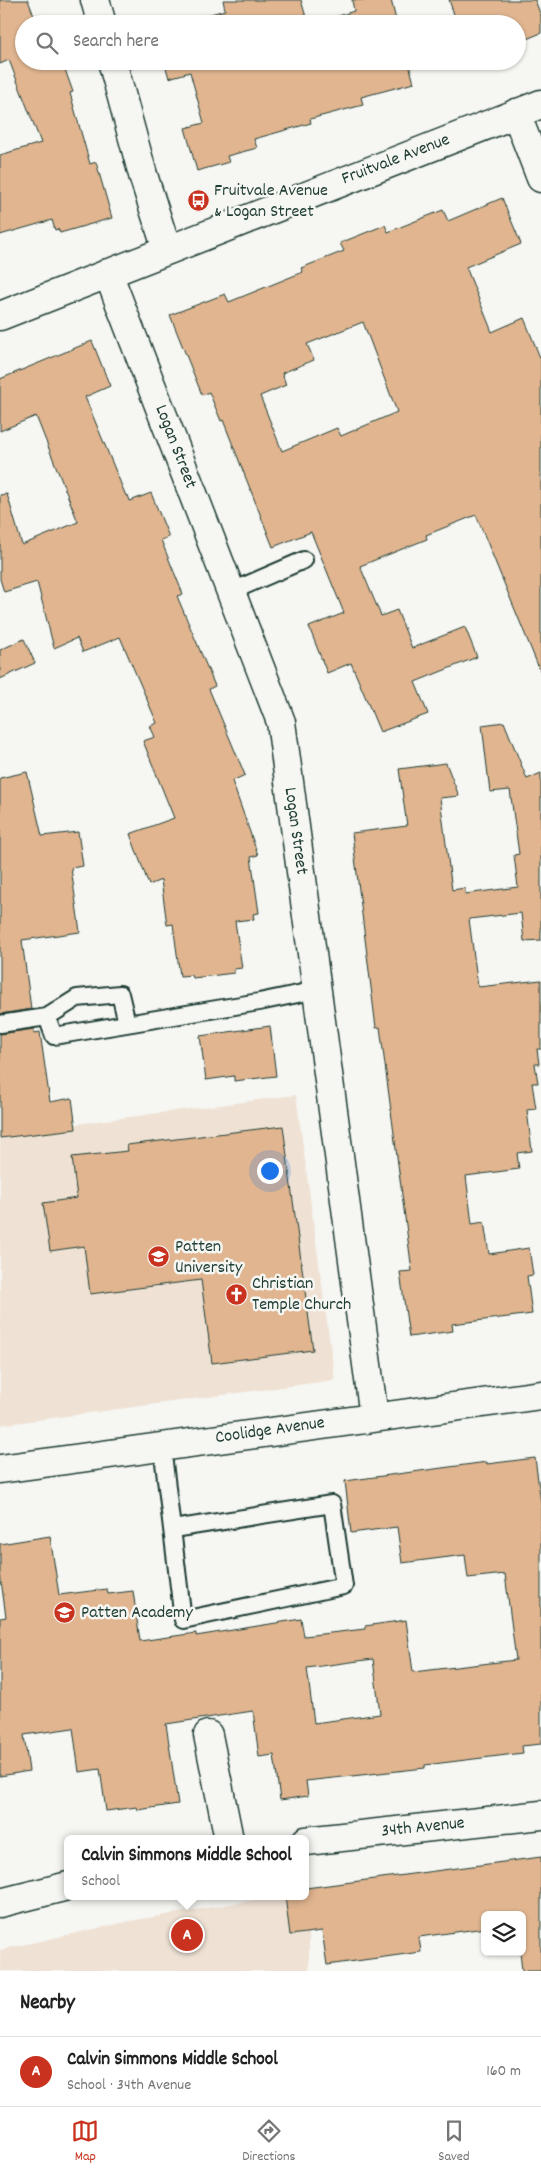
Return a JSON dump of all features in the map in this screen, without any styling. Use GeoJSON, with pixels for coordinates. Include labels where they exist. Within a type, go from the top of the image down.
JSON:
{"type":"FeatureCollection","features":[{"type":"Feature","properties":{"kind":"street"},"geometry":{"type":"LineString","coordinates":[[95,0],[99,15]]}},
{"type":"Feature","properties":{"kind":"street"},"geometry":{"type":"LineString","coordinates":[[114,70],[143,175],[167,250]]}},
{"type":"Feature","properties":{"kind":"street"},"geometry":{"type":"LineString","coordinates":[[529,108],[541,178]]}},
{"type":"Feature","properties":{"kind":"street","name":"Fruitvale Avenue"},"geometry":{"type":"LineString","coordinates":[[0,316],[529,108]]}},
{"type":"Feature","properties":{"kind":"street","name":"Logan Street"},"geometry":{"type":"LineString","coordinates":[[108,273],[280,722],[374,1417]]}},
{"type":"Feature","properties":{"kind":"street","name":"Coolidge Avenue"},"geometry":{"type":"LineString","coordinates":[[0,1468],[541,1395]]}},
{"type":"Feature","properties":{"kind":"street"},"geometry":{"type":"LineString","coordinates":[[208,1735],[228,1835]]}},
{"type":"Feature","properties":{"kind":"street","name":"34th Avenue"},"geometry":{"type":"LineString","coordinates":[[309,1841],[541,1816]]}},
{"type":"Feature","properties":{"kind":"street"},"geometry":{"type":"LineString","coordinates":[[0,1903],[64,1887]]}},
{"type":"Feature","properties":{"kind":"lane"},"geometry":{"type":"LineString","coordinates":[[230,592],[304,560]]}},
{"type":"Feature","properties":{"kind":"lane"},"geometry":{"type":"LineString","coordinates":[[47,1017],[54,1036],[259,1002],[317,990]]}},
{"type":"Feature","properties":{"kind":"lane"},"geometry":{"type":"LineString","coordinates":[[0,1024],[47,1017],[76,998],[120,994],[127,1024]]}},
{"type":"Feature","properties":{"kind":"lane"},"geometry":{"type":"LineString","coordinates":[[162,1446],[183,1620],[344,1586],[332,1504],[173,1529]]}},
{"type":"Feature","properties":{"kind":"shaded area","name":"Patten University"},"geometry":{"type":"Polygon","coordinates":[[[296,1095],[335,1380],[0,1425],[0,1134],[296,1095]]]}},
{"type":"Feature","properties":{"kind":"shaded area"},"geometry":{"type":"Polygon","coordinates":[[[254,1900],[309,1900],[309,1971],[0,1971],[0,1950],[130,1921],[254,1900]]]}},
{"type":"Feature","properties":{"kind":"building"},"geometry":{"type":"Polygon","coordinates":[[[0,0],[28,0],[34,15],[15,15],[15,70],[65,70],[73,92],[70,93],[90,164],[96,162],[112,218],[60,233],[58,229],[55,230],[52,220],[0,235],[0,155],[41,143],[9,60],[0,64],[0,0]]]}},
{"type":"Feature","properties":{"kind":"building"},"geometry":{"type":"Polygon","coordinates":[[[223,0],[301,0],[305,15],[207,15],[225,10],[223,0]]]}},
{"type":"Feature","properties":{"kind":"building"},"geometry":{"type":"Polygon","coordinates":[[[352,0],[391,0],[395,15],[342,15],[354,11],[352,0]]]}},
{"type":"Feature","properties":{"kind":"building"},"geometry":{"type":"Polygon","coordinates":[[[449,0],[535,0],[541,16],[541,33],[526,39],[526,15],[454,15],[449,0]]]}},
{"type":"Feature","properties":{"kind":"building"},"geometry":{"type":"Polygon","coordinates":[[[167,70],[410,70],[414,83],[361,97],[363,105],[310,119],[311,123],[254,139],[257,148],[227,156],[229,162],[197,171],[185,128],[204,123],[190,72],[169,78],[167,70]]]}},
{"type":"Feature","properties":{"kind":"building"},"geometry":{"type":"Polygon","coordinates":[[[502,198],[521,244],[466,267],[492,332],[524,318],[541,360],[541,673],[476,515],[426,535],[427,539],[360,566],[381,616],[397,610],[412,648],[465,627],[477,657],[415,682],[428,714],[380,732],[351,663],[327,673],[309,627],[344,613],[311,532],[273,547],[223,420],[221,421],[209,392],[202,395],[170,315],[225,294],[229,302],[303,272],[301,268],[344,251],[340,243],[385,225],[388,232],[443,210],[448,221],[502,198]],[[363,322],[307,344],[314,360],[282,373],[286,385],[260,396],[282,451],[337,428],[341,436],[397,412],[363,322]]]}},
{"type":"Feature","properties":{"kind":"building"},"geometry":{"type":"Polygon","coordinates":[[[92,341],[110,386],[85,397],[126,496],[128,495],[130,501],[151,493],[169,537],[161,540],[183,594],[177,596],[215,686],[209,689],[245,775],[232,781],[258,855],[251,857],[259,913],[253,914],[254,919],[235,921],[242,968],[234,969],[234,973],[193,978],[192,975],[180,976],[173,924],[167,925],[161,880],[149,885],[130,834],[174,818],[143,741],[155,737],[150,726],[157,723],[120,637],[83,652],[77,638],[54,648],[37,582],[4,592],[0,579],[0,495],[7,494],[22,545],[78,522],[36,416],[0,431],[0,379],[92,341]]]}},
{"type":"Feature","properties":{"kind":"building"},"geometry":{"type":"Polygon","coordinates":[[[24,639],[35,663],[0,679],[0,650],[24,639]]]}},
{"type":"Feature","properties":{"kind":"building"},"geometry":{"type":"Polygon","coordinates":[[[504,722],[527,779],[541,773],[541,940],[524,941],[521,913],[469,919],[478,987],[541,980],[541,1049],[537,1049],[539,1064],[535,1064],[538,1083],[532,1083],[536,1109],[527,1110],[532,1151],[517,1153],[519,1169],[466,1176],[472,1224],[484,1222],[489,1254],[529,1248],[533,1275],[527,1276],[532,1314],[452,1324],[453,1331],[409,1337],[400,1272],[412,1271],[380,1027],[376,1028],[352,833],[407,826],[399,769],[446,763],[459,796],[440,798],[452,890],[465,888],[465,894],[518,887],[514,855],[519,854],[510,790],[490,792],[482,725],[504,722]]]}},
{"type":"Feature","properties":{"kind":"building"},"geometry":{"type":"Polygon","coordinates":[[[27,772],[42,836],[78,832],[83,866],[71,868],[80,932],[22,940],[31,1009],[0,1014],[0,778],[27,772]]]}},
{"type":"Feature","properties":{"kind":"building"},"geometry":{"type":"Polygon","coordinates":[[[270,1026],[276,1076],[234,1081],[234,1076],[206,1080],[200,1036],[270,1026]]]}},
{"type":"Feature","properties":{"kind":"building"},"geometry":{"type":"Polygon","coordinates":[[[34,1029],[34,1033],[40,1032],[50,1102],[72,1098],[76,1129],[0,1138],[0,1034],[34,1029]]]}},
{"type":"Feature","properties":{"kind":"building"},"geometry":{"type":"Polygon","coordinates":[[[283,1126],[313,1350],[212,1363],[201,1280],[90,1294],[84,1246],[50,1251],[43,1203],[77,1198],[72,1157],[128,1151],[127,1145],[283,1126]]]}},
{"type":"Feature","properties":{"kind":"building"},"geometry":{"type":"Polygon","coordinates":[[[535,1458],[541,1503],[541,1744],[522,1746],[523,1753],[425,1765],[425,1768],[306,1781],[308,1796],[280,1800],[274,1755],[259,1757],[253,1711],[166,1724],[178,1804],[138,1810],[137,1807],[106,1811],[100,1769],[79,1772],[73,1728],[24,1735],[29,1771],[0,1776],[0,1618],[6,1617],[0,1573],[0,1544],[50,1536],[59,1595],[107,1589],[108,1594],[133,1591],[140,1641],[196,1633],[196,1636],[301,1619],[304,1636],[365,1629],[365,1626],[406,1620],[413,1672],[516,1660],[505,1574],[468,1578],[465,1555],[402,1563],[397,1527],[351,1533],[345,1481],[487,1462],[487,1464],[535,1458]],[[373,1659],[307,1668],[314,1723],[380,1714],[373,1659]]]}},
{"type":"Feature","properties":{"kind":"building"},"geometry":{"type":"Polygon","coordinates":[[[541,1857],[541,1971],[522,1971],[520,1956],[526,1956],[526,1911],[481,1911],[481,1929],[419,1937],[421,1952],[327,1965],[322,1931],[290,1935],[286,1900],[309,1900],[309,1888],[541,1857]]]}},
{"type":"Feature","properties":{"kind":"place","name":"Fruitvale Avenue & Logan Street"},"geometry":{"type":"Point","coordinates":[198,201]}},
{"type":"Feature","properties":{"kind":"place","name":"Patten University"},"geometry":{"type":"Point","coordinates":[159,1257]}},
{"type":"Feature","properties":{"kind":"place","name":"Christian Temple Church"},"geometry":{"type":"Point","coordinates":[236,1294]}},
{"type":"Feature","properties":{"kind":"place","name":"Patten Academy"},"geometry":{"type":"Point","coordinates":[65,1613]}},
{"type":"Feature","properties":{"kind":"place","name":"Calvin Simmons Middle School"},"geometry":{"type":"Point","coordinates":[187,1935]}}]}
